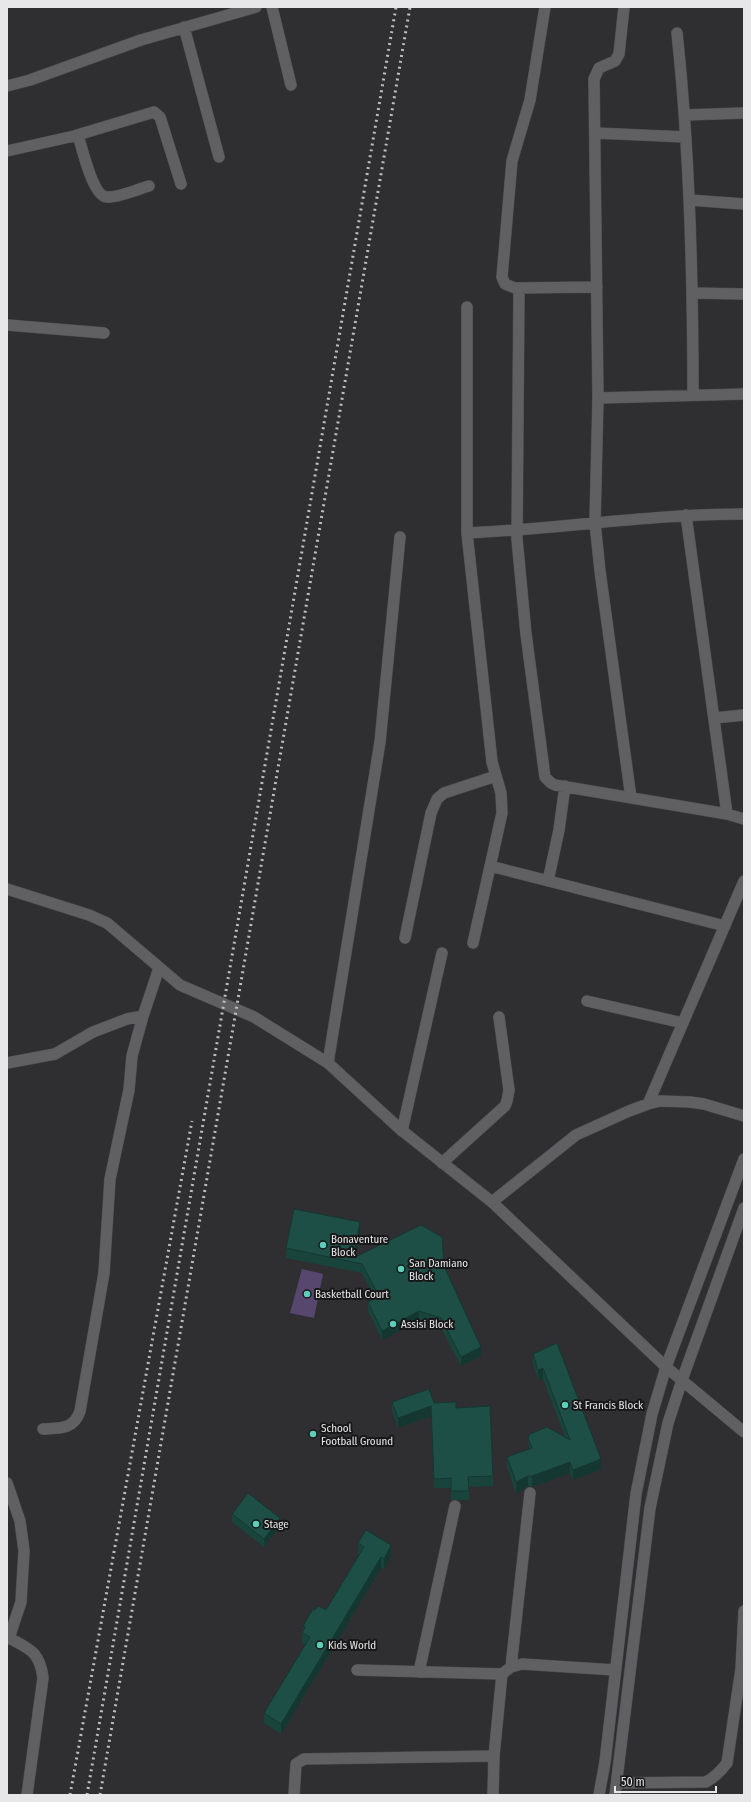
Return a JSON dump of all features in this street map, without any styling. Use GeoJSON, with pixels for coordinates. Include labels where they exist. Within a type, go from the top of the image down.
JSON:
{"type":"FeatureCollection","features":[{"type":"Feature","properties":{"kind":"street"},"geometry":{"type":"LineString","coordinates":[[7,86],[30,80],[141,40],[256,7]]}},
{"type":"Feature","properties":{"kind":"street"},"geometry":{"type":"LineString","coordinates":[[272,7],[291,85]]}},
{"type":"Feature","properties":{"kind":"street"},"geometry":{"type":"LineString","coordinates":[[545,7],[530,100],[512,161],[505,228],[502,277],[505,284],[519,288],[597,287]]}},
{"type":"Feature","properties":{"kind":"street"},"geometry":{"type":"LineString","coordinates":[[624,7],[619,54],[615,61],[602,66],[595,74],[598,398],[595,523],[630,798]]}},
{"type":"Feature","properties":{"kind":"street"},"geometry":{"type":"LineString","coordinates":[[184,27],[219,157]]}},
{"type":"Feature","properties":{"kind":"street"},"geometry":{"type":"LineString","coordinates":[[677,34],[685,115],[689,200],[693,293],[693,395]]}},
{"type":"Feature","properties":{"kind":"street"},"geometry":{"type":"LineString","coordinates":[[7,151],[78,135],[154,112],[160,116],[181,184]]}},
{"type":"Feature","properties":{"kind":"street"},"geometry":{"type":"LineString","coordinates":[[685,115],[744,113]]}},
{"type":"Feature","properties":{"kind":"street"},"geometry":{"type":"LineString","coordinates":[[595,132],[686,137]]}},
{"type":"Feature","properties":{"kind":"street"},"geometry":{"type":"LineString","coordinates":[[78,135],[95,187],[101,195],[110,197],[149,186]]}},
{"type":"Feature","properties":{"kind":"street"},"geometry":{"type":"LineString","coordinates":[[689,200],[744,204]]}},
{"type":"Feature","properties":{"kind":"street"},"geometry":{"type":"LineString","coordinates":[[519,288],[517,531],[520,579],[543,771],[545,777],[552,783],[565,786],[744,818]]}},
{"type":"Feature","properties":{"kind":"street"},"geometry":{"type":"LineString","coordinates":[[693,293],[744,294]]}},
{"type":"Feature","properties":{"kind":"street"},"geometry":{"type":"LineString","coordinates":[[467,307],[467,534],[492,762],[501,793],[502,813],[473,943]]}},
{"type":"Feature","properties":{"kind":"street"},"geometry":{"type":"LineString","coordinates":[[7,326],[104,333]]}},
{"type":"Feature","properties":{"kind":"street"},"geometry":{"type":"LineString","coordinates":[[598,398],[744,394]]}},
{"type":"Feature","properties":{"kind":"street"},"geometry":{"type":"LineString","coordinates":[[467,534],[517,531],[686,515],[744,514]]}},
{"type":"Feature","properties":{"kind":"street"},"geometry":{"type":"LineString","coordinates":[[686,515],[727,814]]}},
{"type":"Feature","properties":{"kind":"street"},"geometry":{"type":"LineString","coordinates":[[328,1063],[380,742],[400,537]]}},
{"type":"Feature","properties":{"kind":"street"},"geometry":{"type":"LineString","coordinates":[[714,718],[744,715]]}},
{"type":"Feature","properties":{"kind":"street"},"geometry":{"type":"LineString","coordinates":[[405,938],[431,813],[437,799],[449,790],[496,776]]}},
{"type":"Feature","properties":{"kind":"street"},"geometry":{"type":"LineString","coordinates":[[548,881],[559,830],[565,786]]}},
{"type":"Feature","properties":{"kind":"street"},"geometry":{"type":"LineString","coordinates":[[490,866],[725,926]]}},
{"type":"Feature","properties":{"kind":"street"},"geometry":{"type":"LineString","coordinates":[[648,1104],[744,881]]}},
{"type":"Feature","properties":{"kind":"street"},"geometry":{"type":"LineString","coordinates":[[7,889],[89,915],[107,923],[180,985],[254,1017],[328,1063],[402,1131],[492,1202],[666,1367],[744,1432]]}},
{"type":"Feature","properties":{"kind":"street"},"geometry":{"type":"LineString","coordinates":[[402,1131],[442,953]]}},
{"type":"Feature","properties":{"kind":"street"},"geometry":{"type":"LineString","coordinates":[[43,1429],[72,1424],[78,1418],[80,1411],[104,1273],[110,1179],[129,1090],[132,1056],[143,1016],[159,968]]}},
{"type":"Feature","properties":{"kind":"street"},"geometry":{"type":"LineString","coordinates":[[587,1001],[683,1023]]}},
{"type":"Feature","properties":{"kind":"street"},"geometry":{"type":"LineString","coordinates":[[7,1063],[55,1054],[93,1032],[127,1019],[143,1016]]}},
{"type":"Feature","properties":{"kind":"street"},"geometry":{"type":"LineString","coordinates":[[442,1163],[500,1111],[508,1100],[509,1090],[499,1017]]}},
{"type":"Feature","properties":{"kind":"street"},"geometry":{"type":"LineString","coordinates":[[492,1202],[576,1135],[629,1110],[660,1101],[690,1102],[704,1104],[744,1116]]}},
{"type":"Feature","properties":{"kind":"street"},"geometry":{"type":"LineString","coordinates":[[599,1795],[605,1762],[636,1494],[652,1414],[666,1367],[744,1159]]}},
{"type":"Feature","properties":{"kind":"street"},"geometry":{"type":"LineString","coordinates":[[615,1795],[650,1508],[668,1423],[744,1208]]}},
{"type":"Feature","properties":{"kind":"street"},"geometry":{"type":"LineString","coordinates":[[7,1483],[20,1521],[24,1551],[21,1602],[8,1639],[31,1649],[41,1665],[43,1678],[27,1795]]}},
{"type":"Feature","properties":{"kind":"street"},"geometry":{"type":"LineString","coordinates":[[493,1795],[494,1756],[530,1493]]}},
{"type":"Feature","properties":{"kind":"street"},"geometry":{"type":"LineString","coordinates":[[419,1672],[455,1506]]}},
{"type":"Feature","properties":{"kind":"street"},"geometry":{"type":"LineString","coordinates":[[617,1783],[706,1782],[713,1778],[727,1763],[741,1669],[744,1611]]}},
{"type":"Feature","properties":{"kind":"street"},"geometry":{"type":"LineString","coordinates":[[356,1670],[419,1672],[506,1671],[522,1664],[616,1670]]}},
{"type":"Feature","properties":{"kind":"street"},"geometry":{"type":"LineString","coordinates":[[294,1795],[296,1764],[304,1759],[494,1756]]}},
{"type":"Feature","properties":{"kind":"shaded area","name":"Basketball Court"},"geometry":{"type":"Polygon","coordinates":[[[302,1269],[323,1274],[314,1318],[290,1313],[302,1269]]]}},
{"type":"Feature","properties":{"kind":"building"},"geometry":{"type":"Polygon","coordinates":[[[294,1209],[360,1222],[353,1258],[421,1225],[442,1237],[444,1266],[481,1347],[461,1357],[441,1318],[419,1311],[382,1331],[368,1302],[379,1296],[362,1264],[286,1248],[294,1209]]]}},
{"type":"Feature","properties":{"kind":"building","name":"St Francis Block"},"geometry":{"type":"Polygon","coordinates":[[[557,1343],[601,1459],[573,1470],[570,1462],[532,1476],[528,1476],[516,1482],[507,1457],[532,1448],[528,1438],[530,1434],[547,1427],[570,1440],[543,1368],[538,1370],[533,1354],[557,1343]]]}},
{"type":"Feature","properties":{"kind":"building"},"geometry":{"type":"Polygon","coordinates":[[[429,1389],[434,1403],[456,1402],[456,1408],[490,1406],[493,1476],[468,1477],[469,1491],[451,1491],[451,1478],[434,1479],[431,1406],[398,1418],[392,1402],[429,1389]]]}},
{"type":"Feature","properties":{"kind":"building","name":"Stage"},"geometry":{"type":"Polygon","coordinates":[[[248,1493],[280,1518],[264,1539],[232,1514],[248,1493]]]}},
{"type":"Feature","properties":{"kind":"building","name":"Kids World"},"geometry":{"type":"Polygon","coordinates":[[[366,1530],[391,1545],[384,1559],[381,1557],[281,1724],[264,1713],[310,1637],[302,1633],[305,1627],[303,1626],[313,1609],[315,1610],[318,1606],[326,1610],[364,1547],[358,1543],[366,1530]]]}},
{"type":"Feature","properties":{"kind":"railway"},"geometry":{"type":"LineString","coordinates":[[87,1795],[396,7]]}},
{"type":"Feature","properties":{"kind":"railway"},"geometry":{"type":"LineString","coordinates":[[100,1795],[410,7]]}},
{"type":"Feature","properties":{"kind":"railway"},"geometry":{"type":"LineString","coordinates":[[70,1795],[192,1121]]}},
{"type":"Feature","properties":{"kind":"place","name":"Bonaventure Block"},"geometry":{"type":"Point","coordinates":[323,1245]}},
{"type":"Feature","properties":{"kind":"place","name":"San Damiano Block"},"geometry":{"type":"Point","coordinates":[401,1269]}},
{"type":"Feature","properties":{"kind":"place","name":"Basketball Court"},"geometry":{"type":"Point","coordinates":[307,1294]}},
{"type":"Feature","properties":{"kind":"place","name":"Assisi Block"},"geometry":{"type":"Point","coordinates":[393,1324]}},
{"type":"Feature","properties":{"kind":"place","name":"St Francis Block"},"geometry":{"type":"Point","coordinates":[565,1405]}},
{"type":"Feature","properties":{"kind":"place","name":"School Football Ground"},"geometry":{"type":"Point","coordinates":[313,1434]}},
{"type":"Feature","properties":{"kind":"place","name":"Stage"},"geometry":{"type":"Point","coordinates":[256,1524]}},
{"type":"Feature","properties":{"kind":"place","name":"Kids World"},"geometry":{"type":"Point","coordinates":[320,1645]}}]}
